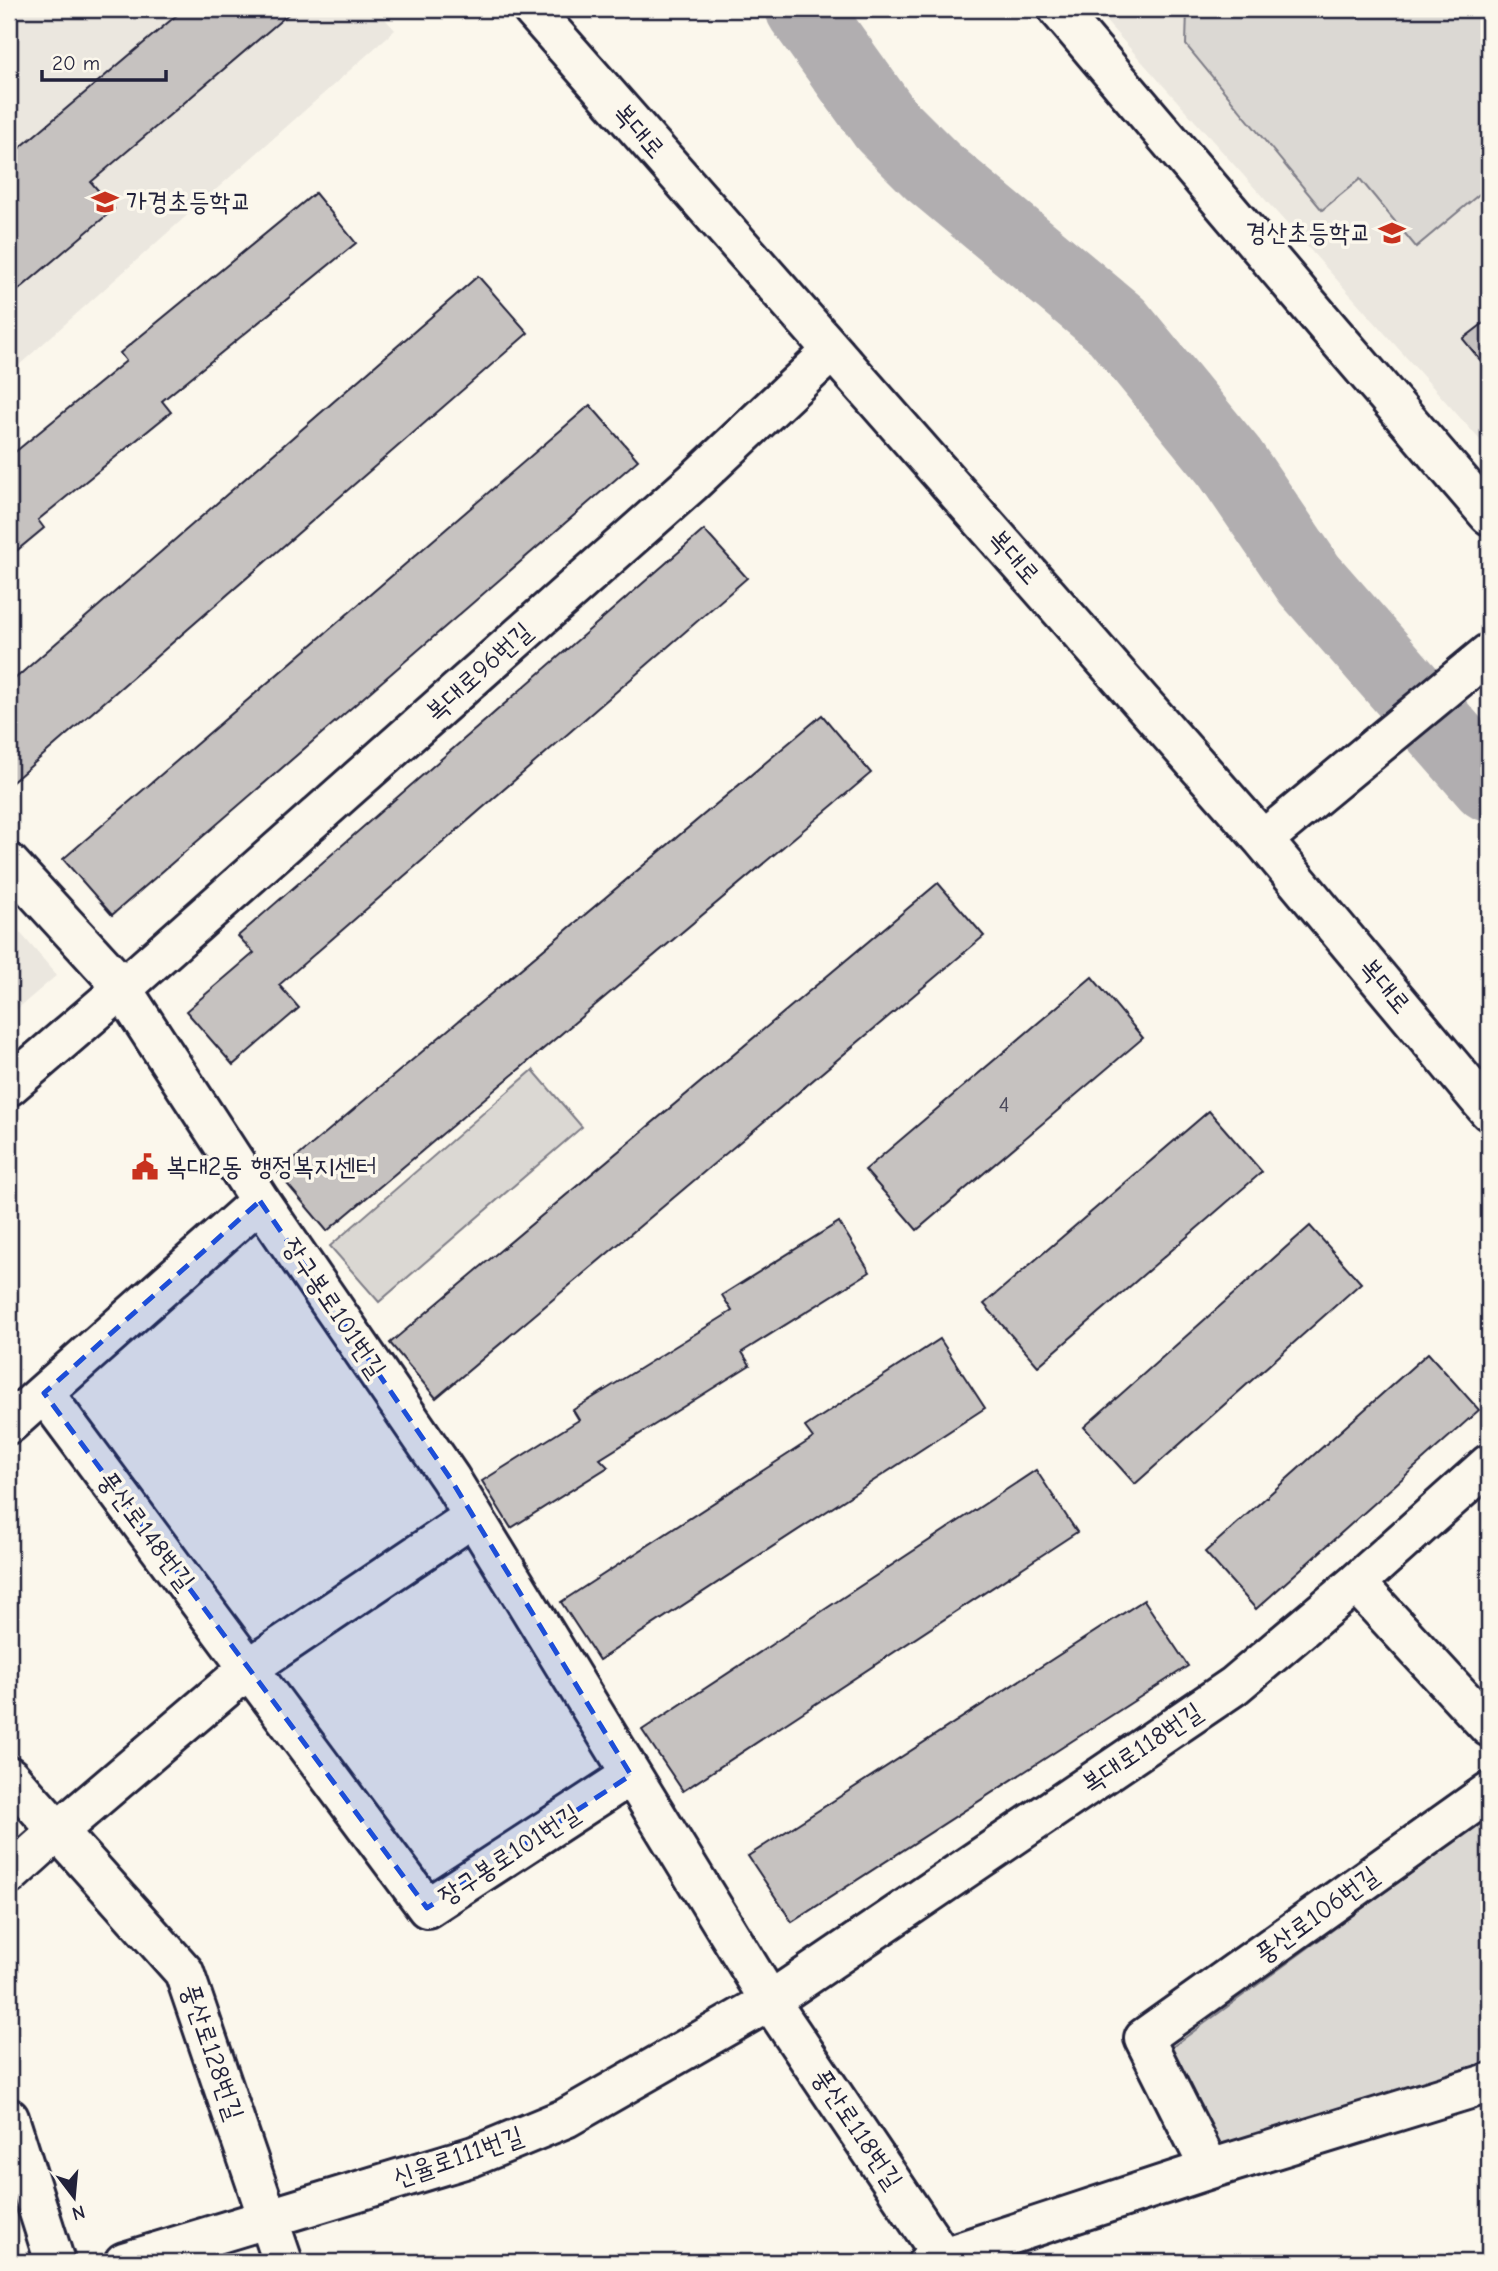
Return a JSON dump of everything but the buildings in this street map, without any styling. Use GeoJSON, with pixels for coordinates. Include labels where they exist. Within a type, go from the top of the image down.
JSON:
{"type":"FeatureCollection","features":[{"type":"Feature","properties":{"kind":"street","name":"복대로"},"geometry":{"type":"LineString","coordinates":[[532,9],[1263,840],[1489,1111]]}},
{"type":"Feature","properties":{"kind":"street"},"geometry":{"type":"LineString","coordinates":[[1058,9],[1489,515]]}},
{"type":"Feature","properties":{"kind":"street","name":"복대로96번길"},"geometry":{"type":"LineString","coordinates":[[9,1086],[692,483],[832,351]]}},
{"type":"Feature","properties":{"kind":"street"},"geometry":{"type":"LineString","coordinates":[[1263,840],[1489,653]]}},
{"type":"Feature","properties":{"kind":"street","name":"장구봉로101번길"},"geometry":{"type":"LineString","coordinates":[[9,863],[117,981],[260,1201],[450,1478],[770,2001]]}},
{"type":"Feature","properties":{"kind":"street"},"geometry":{"type":"LineString","coordinates":[[9,1424],[260,1201]]}},
{"type":"Feature","properties":{"kind":"street","name":"풍산로148번길"},"geometry":{"type":"LineString","coordinates":[[44,1393],[248,1668]]}},
{"type":"Feature","properties":{"kind":"street","name":"복대로118번길"},"geometry":{"type":"LineString","coordinates":[[770,2001],[1234,1686],[1356,1583],[1489,1464]]}},
{"type":"Feature","properties":{"kind":"street"},"geometry":{"type":"LineString","coordinates":[[9,1875],[248,1668],[473,1517]]}},
{"type":"Feature","properties":{"kind":"street"},"geometry":{"type":"LineString","coordinates":[[1356,1583],[1489,1727]]}},
{"type":"Feature","properties":{"kind":"street","name":"장구봉로101번길"},"geometry":{"type":"LineString","coordinates":[[248,1668],[427,1908],[631,1775]]}},
{"type":"Feature","properties":{"kind":"street","name":"풍산로128번길"},"geometry":{"type":"LineString","coordinates":[[9,1776],[184,1972],[283,2262]]}},
{"type":"Feature","properties":{"kind":"street","name":"풍산로106번길"},"geometry":{"type":"LineString","coordinates":[[1210,2169],[1144,2038],[1489,1792]]}},
{"type":"Feature","properties":{"kind":"street","name":"신율로111번길"},"geometry":{"type":"LineString","coordinates":[[124,2262],[474,2156],[565,2118],[770,2001]]}},
{"type":"Feature","properties":{"kind":"street","name":"풍산로118번길"},"geometry":{"type":"LineString","coordinates":[[770,2001],[940,2260],[1210,2169]]}},
{"type":"Feature","properties":{"kind":"street"},"geometry":{"type":"LineString","coordinates":[[1210,2169],[1489,2083]]}},
{"type":"Feature","properties":{"kind":"street"},"geometry":{"type":"LineString","coordinates":[[9,2118],[55,2262]]}},
{"type":"Feature","properties":{"kind":"highlighted area"},"geometry":{"type":"Polygon","coordinates":[[[260,1201],[450,1478],[631,1775],[427,1908],[44,1393],[260,1201]]]}},
{"type":"Feature","properties":{"kind":"shaded area","name":"가경초등학교"},"geometry":{"type":"Polygon","coordinates":[[[9,9],[376,9],[395,30],[9,374],[9,9]]]}},
{"type":"Feature","properties":{"kind":"shaded area","name":"경산초등학교"},"geometry":{"type":"Polygon","coordinates":[[[1112,9],[1489,9],[1489,450],[1102,17],[1112,9]]]}},
{"type":"Feature","properties":{"kind":"shaded area"},"geometry":{"type":"Polygon","coordinates":[[[1187,9],[1489,9],[1489,186],[1416,247],[1360,179],[1322,210],[1186,45],[1187,9]]]}},
{"type":"Feature","properties":{"kind":"shaded area"},"geometry":{"type":"Polygon","coordinates":[[[9,920],[57,975],[9,1016],[9,920]]]}},
{"type":"Feature","properties":{"kind":"shaded area"},"geometry":{"type":"Polygon","coordinates":[[[533,1070],[582,1127],[379,1302],[330,1246],[533,1070]]]}},
{"type":"Feature","properties":{"kind":"shaded area"},"geometry":{"type":"Polygon","coordinates":[[[1489,1816],[1489,2063],[1218,2146],[1168,2050],[1489,1816]]]}},
{"type":"Feature","properties":{"kind":"waterway"},"geometry":{"type":"LineString","coordinates":[[803,9],[886,125],[932,171],[1117,325],[1230,463],[1309,579],[1489,784]]}},
{"type":"Feature","properties":{"kind":"place","name":"가경초등학교"},"geometry":{"type":"Point","coordinates":[105,202]}},
{"type":"Feature","properties":{"kind":"place","name":"경산초등학교"},"geometry":{"type":"Point","coordinates":[1392,233]}},
{"type":"Feature","properties":{"kind":"place","name":"복대2동 행정복지센터"},"geometry":{"type":"Point","coordinates":[145,1167]}}]}
